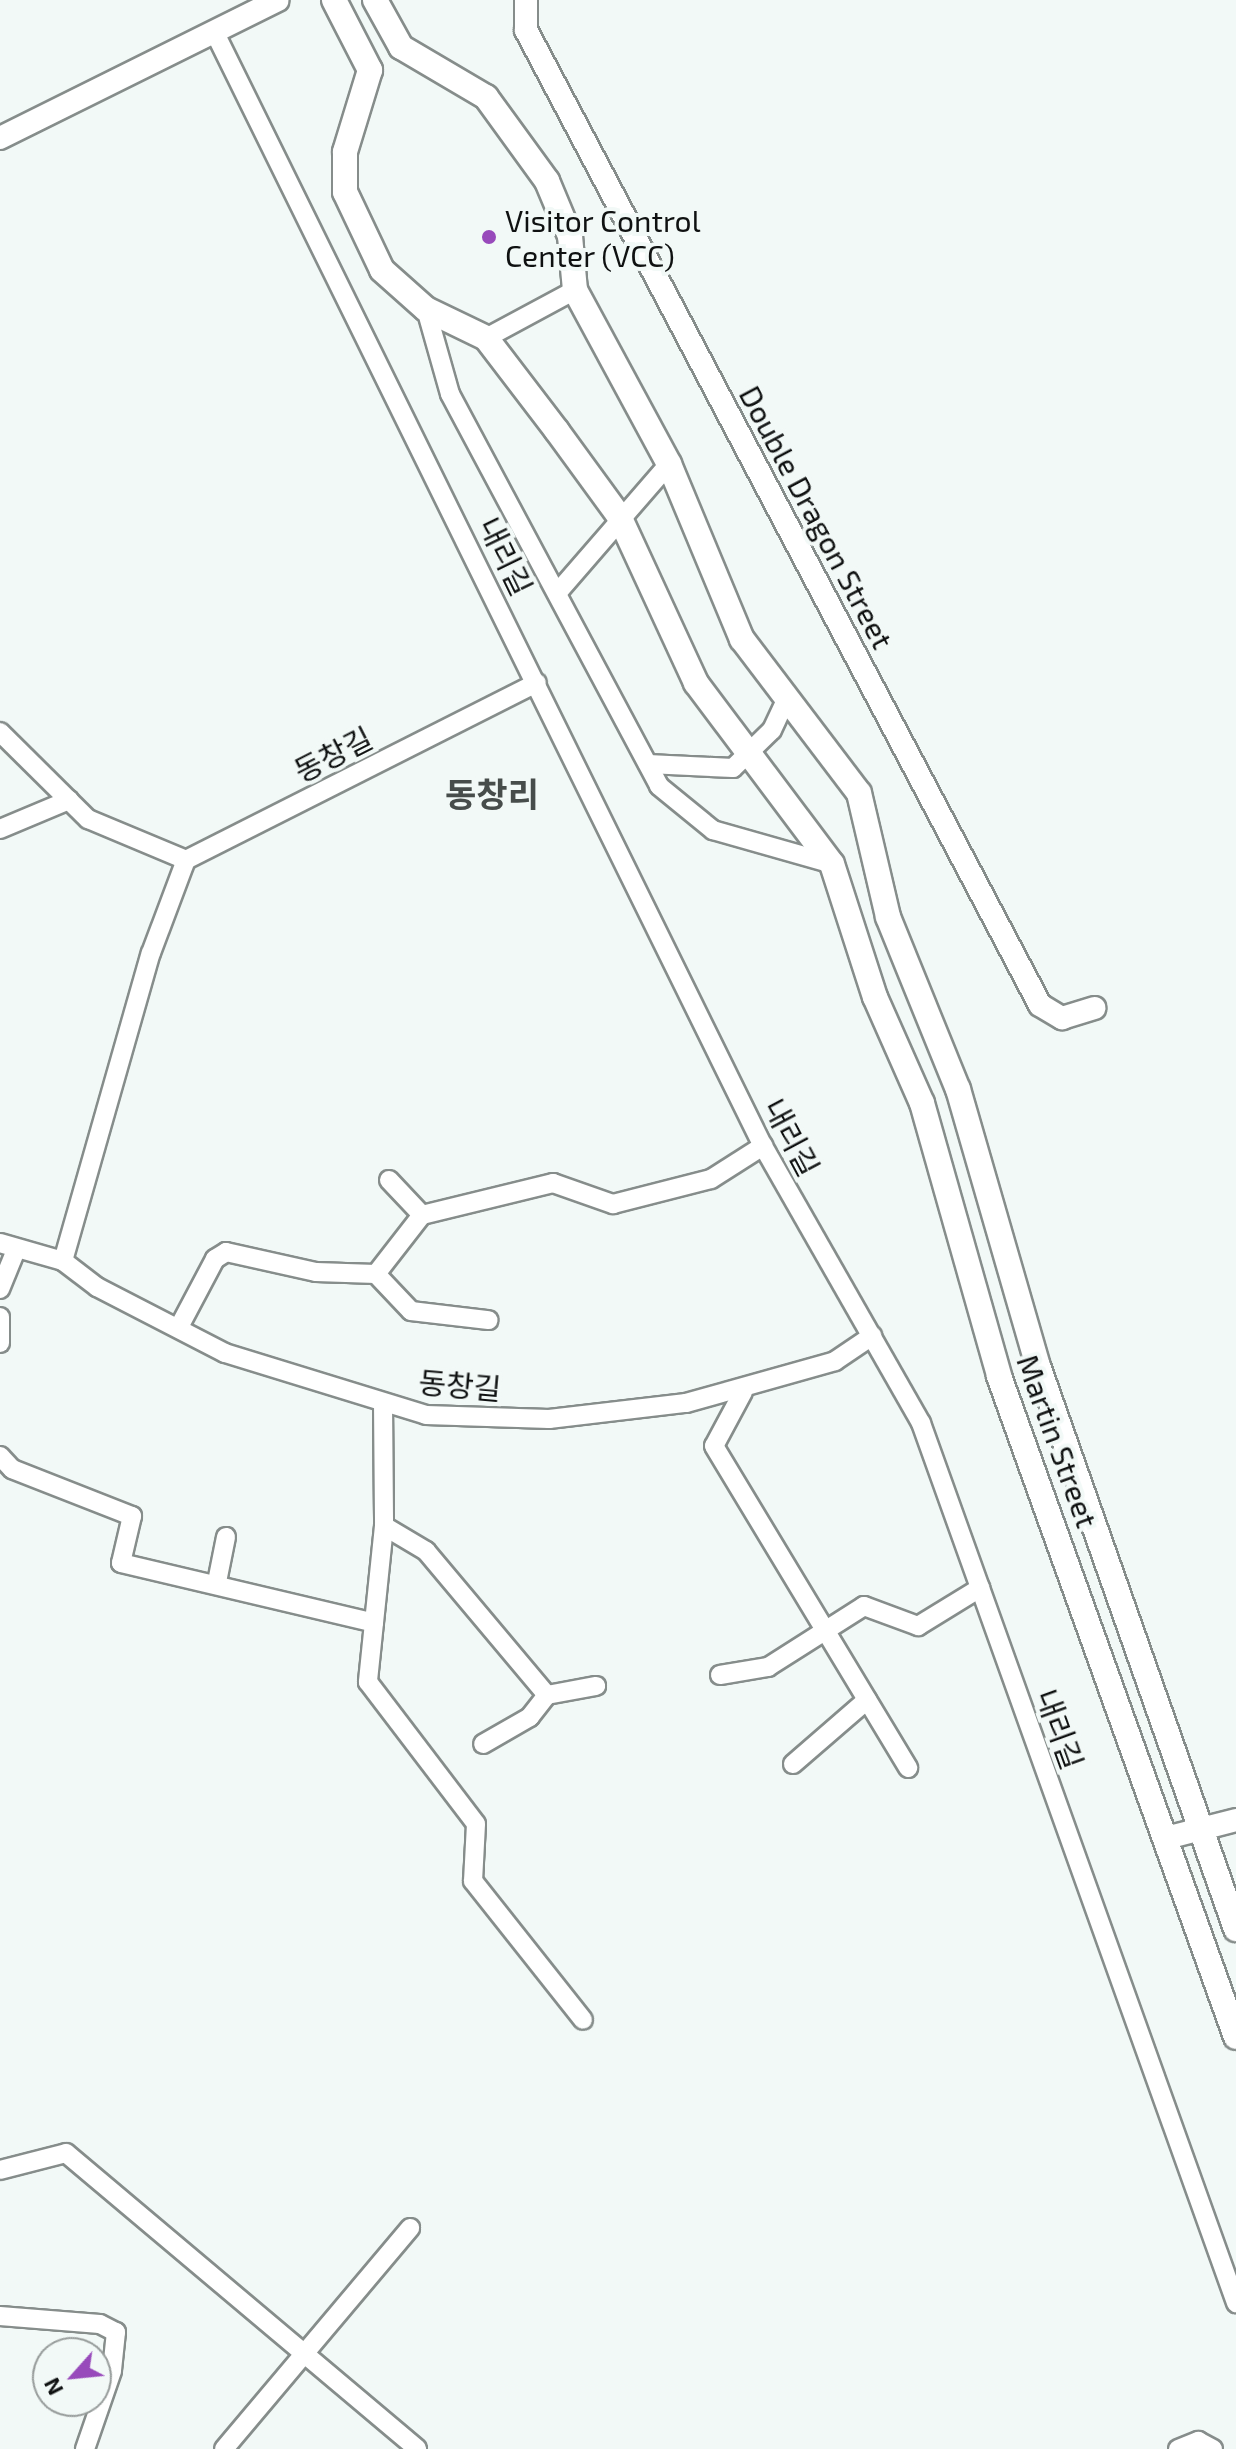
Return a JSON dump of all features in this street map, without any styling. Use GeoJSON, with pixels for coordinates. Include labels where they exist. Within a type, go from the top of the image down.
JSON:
{"type":"FeatureCollection","features":[{"type":"Feature","properties":{"kind":"main road"},"geometry":{"type":"LineString","coordinates":[[334,0],[370,70],[345,152],[345,192],[382,270],[426,309],[486,338]]}},
{"type":"Feature","properties":{"kind":"main road"},"geometry":{"type":"LineString","coordinates":[[375,0],[401,47],[486,97],[514,130],[547,181],[570,236],[575,290]]}},
{"type":"Feature","properties":{"kind":"main road","name":"Martin Street"},"geometry":{"type":"LineString","coordinates":[[575,290],[669,464],[742,639],[785,702],[859,793],[878,860],[888,917],[958,1089],[1038,1366],[1236,1929]]}},
{"type":"Feature","properties":{"kind":"main road","name":"Martin Street"},"geometry":{"type":"LineString","coordinates":[[486,338],[619,516],[696,683],[832,864],[875,997],[922,1103],[999,1376],[1236,2037]]}},
{"type":"Feature","properties":{"kind":"street"},"geometry":{"type":"LineString","coordinates":[[0,138],[278,0]]}},
{"type":"Feature","properties":{"kind":"street","name":"Double Dragon Street"},"geometry":{"type":"LineString","coordinates":[[526,0],[526,30],[1040,1005],[1062,1018],[1095,1008]]}},
{"type":"Feature","properties":{"kind":"street","name":"내리길"},"geometry":{"type":"LineString","coordinates":[[214,31],[763,1146],[921,1423],[1236,2303]]}},
{"type":"Feature","properties":{"kind":"street"},"geometry":{"type":"LineString","coordinates":[[486,338],[575,290]]}},
{"type":"Feature","properties":{"kind":"street"},"geometry":{"type":"LineString","coordinates":[[426,309],[450,394],[561,597],[659,786],[713,830],[832,864]]}},
{"type":"Feature","properties":{"kind":"street"},"geometry":{"type":"LineString","coordinates":[[561,597],[619,516],[669,464]]}},
{"type":"Feature","properties":{"kind":"street","name":"동창길"},"geometry":{"type":"LineString","coordinates":[[186,860],[537,683]]}},
{"type":"Feature","properties":{"kind":"street"},"geometry":{"type":"LineString","coordinates":[[648,764],[733,768],[750,755],[785,702]]}},
{"type":"Feature","properties":{"kind":"street"},"geometry":{"type":"LineString","coordinates":[[0,732],[88,819],[186,860],[151,953],[63,1261]]}},
{"type":"Feature","properties":{"kind":"street"},"geometry":{"type":"LineString","coordinates":[[0,829],[69,800]]}},
{"type":"Feature","properties":{"kind":"street"},"geometry":{"type":"LineString","coordinates":[[179,1327],[215,1259],[226,1252],[344,1276],[376,1274],[422,1215],[553,1183],[613,1204],[711,1179],[763,1146]]}},
{"type":"Feature","properties":{"kind":"street"},"geometry":{"type":"LineString","coordinates":[[389,1180],[422,1215]]}},
{"type":"Feature","properties":{"kind":"street"},"geometry":{"type":"LineString","coordinates":[[0,1289],[8,1247]]}},
{"type":"Feature","properties":{"kind":"street","name":"동창길"},"geometry":{"type":"LineString","coordinates":[[8,1247],[63,1261],[97,1287],[225,1353],[426,1415],[549,1419],[743,1392],[835,1361],[872,1336]]}},
{"type":"Feature","properties":{"kind":"street"},"geometry":{"type":"LineString","coordinates":[[376,1274],[411,1311],[488,1320]]}},
{"type":"Feature","properties":{"kind":"street"},"geometry":{"type":"LineString","coordinates":[[0,1317],[0,1343]]}},
{"type":"Feature","properties":{"kind":"street"},"geometry":{"type":"LineString","coordinates":[[743,1392],[714,1446],[908,1768]]}},
{"type":"Feature","properties":{"kind":"street"},"geometry":{"type":"LineString","coordinates":[[383,1403],[384,1526],[368,1682],[476,1824],[473,1881],[583,2020]]}},
{"type":"Feature","properties":{"kind":"street"},"geometry":{"type":"LineString","coordinates":[[0,1456],[37,1480],[132,1516],[121,1563],[217,1582],[374,1623]]}},
{"type":"Feature","properties":{"kind":"street"},"geometry":{"type":"LineString","coordinates":[[384,1526],[426,1551],[547,1695]]}},
{"type":"Feature","properties":{"kind":"street"},"geometry":{"type":"LineString","coordinates":[[217,1582],[226,1537]]}},
{"type":"Feature","properties":{"kind":"street"},"geometry":{"type":"LineString","coordinates":[[720,1675],[768,1667],[826,1633],[864,1606],[918,1626],[980,1588]]}},
{"type":"Feature","properties":{"kind":"street"},"geometry":{"type":"LineString","coordinates":[[483,1744],[530,1717],[547,1695],[596,1686]]}},
{"type":"Feature","properties":{"kind":"street"},"geometry":{"type":"LineString","coordinates":[[793,1764],[867,1700]]}},
{"type":"Feature","properties":{"kind":"street"},"geometry":{"type":"LineString","coordinates":[[1166,1838],[1236,1820]]}},
{"type":"Feature","properties":{"kind":"street"},"geometry":{"type":"LineString","coordinates":[[0,2170],[66,2153],[417,2449]]}},
{"type":"Feature","properties":{"kind":"street"},"geometry":{"type":"LineString","coordinates":[[224,2449],[410,2228]]}},
{"type":"Feature","properties":{"kind":"street"},"geometry":{"type":"LineString","coordinates":[[0,2316],[22,2323],[100,2324],[116,2332],[119,2348],[85,2449]]}},
{"type":"Feature","properties":{"kind":"street"},"geometry":{"type":"LineString","coordinates":[[1178,2449],[1198,2441],[1213,2449]]}},
{"type":"Feature","properties":{"kind":"place","name":"Visitor Control Center (VCC)"},"geometry":{"type":"Point","coordinates":[489,237]}},
{"type":"Feature","properties":{"kind":"district","name":"동창리"},"geometry":{"type":"Point","coordinates":[492,794]}}]}
